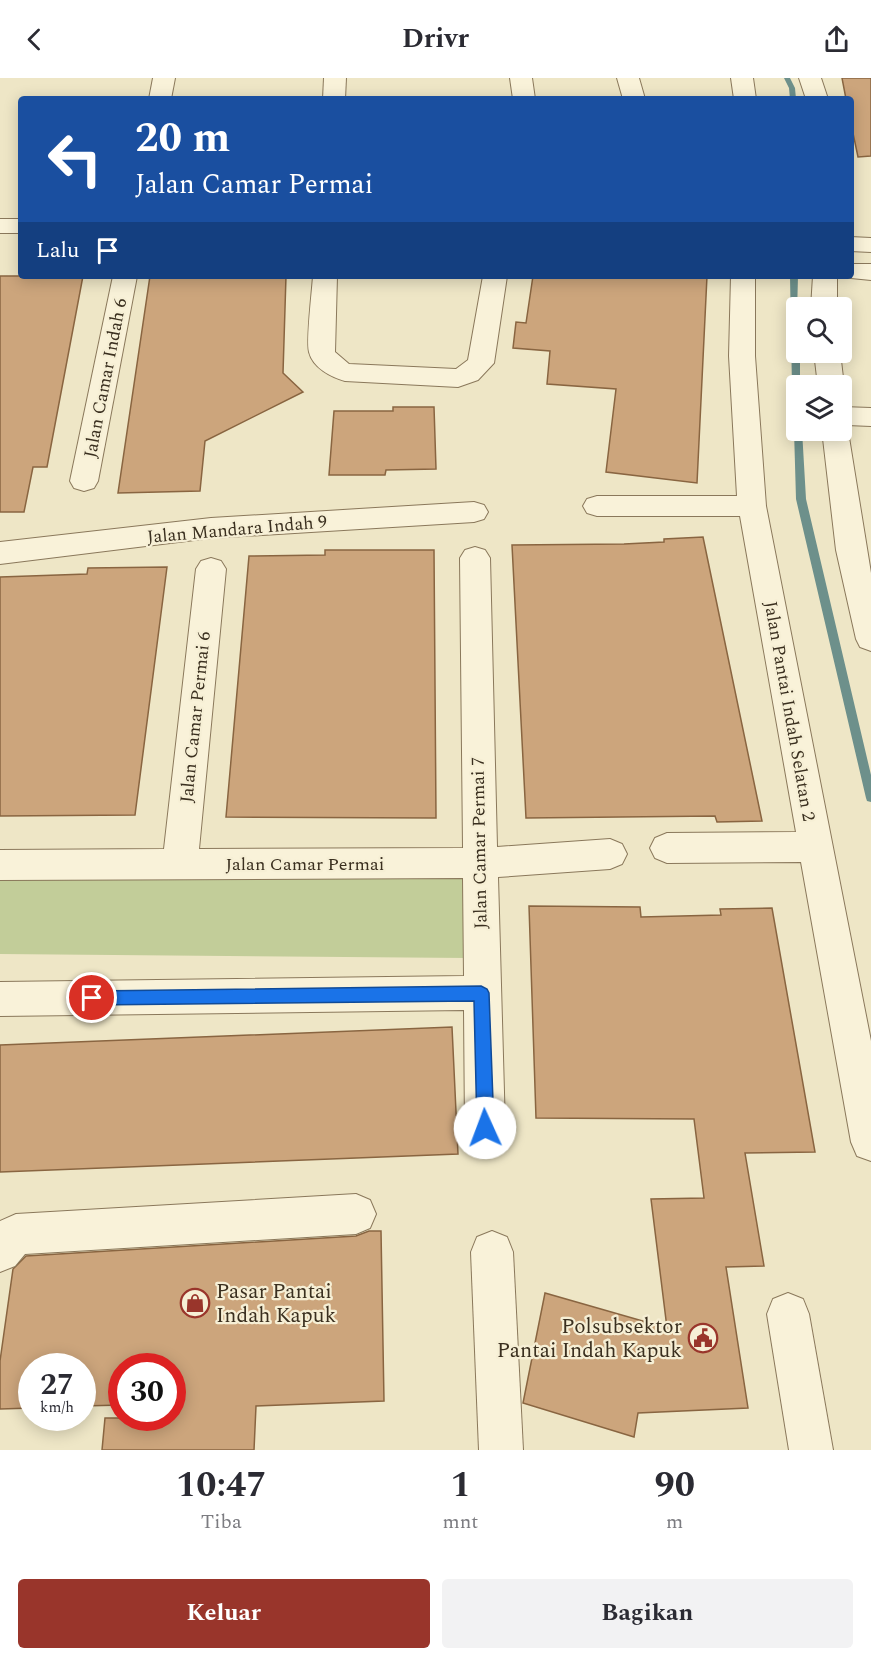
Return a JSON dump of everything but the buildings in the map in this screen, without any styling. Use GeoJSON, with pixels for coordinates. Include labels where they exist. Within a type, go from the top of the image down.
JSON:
{"type":"FeatureCollection","features":[{"type":"Feature","properties":{"kind":"street"},"geometry":{"type":"LineString","coordinates":[[161,96],[164,78]]}},
{"type":"Feature","properties":{"kind":"street"},"geometry":{"type":"LineString","coordinates":[[334,96],[335,78]]}},
{"type":"Feature","properties":{"kind":"street"},"geometry":{"type":"LineString","coordinates":[[521,78],[524,96]]}},
{"type":"Feature","properties":{"kind":"street"},"geometry":{"type":"LineString","coordinates":[[628,78],[633,96]]}},
{"type":"Feature","properties":{"kind":"street"},"geometry":{"type":"LineString","coordinates":[[742,78],[745,96]]}},
{"type":"Feature","properties":{"kind":"street"},"geometry":{"type":"LineString","coordinates":[[810,78],[816,96]]}},
{"type":"Feature","properties":{"kind":"street"},"geometry":{"type":"LineString","coordinates":[[0,226],[18,225]]}},
{"type":"Feature","properties":{"kind":"street"},"geometry":{"type":"LineString","coordinates":[[854,244],[871,245]]}},
{"type":"Feature","properties":{"kind":"street"},"geometry":{"type":"LineString","coordinates":[[854,272],[871,272]]}},
{"type":"Feature","properties":{"kind":"street","name":"Jalan Camar Indah 6"},"geometry":{"type":"LineString","coordinates":[[84,481],[124,279]]}},
{"type":"Feature","properties":{"kind":"street"},"geometry":{"type":"LineString","coordinates":[[325,279],[322,352],[327,362],[335,368],[345,372],[458,378],[469,374],[481,363],[495,279]]}},
{"type":"Feature","properties":{"kind":"street","name":"Jalan Pantai Indah Selatan 2"},"geometry":{"type":"LineString","coordinates":[[743,279],[742,356],[752,506],[871,1142]]}},
{"type":"Feature","properties":{"kind":"street"},"geometry":{"type":"LineString","coordinates":[[824,297],[825,279]]}},
{"type":"Feature","properties":{"kind":"street"},"geometry":{"type":"LineString","coordinates":[[852,416],[871,417]]}},
{"type":"Feature","properties":{"kind":"street"},"geometry":{"type":"LineString","coordinates":[[837,441],[851,550],[865,579],[870,629]]}},
{"type":"Feature","properties":{"kind":"street"},"geometry":{"type":"LineString","coordinates":[[597,506],[752,506]]}},
{"type":"Feature","properties":{"kind":"street","name":"Jalan Mandara Indah 9"},"geometry":{"type":"LineString","coordinates":[[0,553],[211,528],[474,512]]}},
{"type":"Feature","properties":{"kind":"street","name":"Jalan Camar Permai 7"},"geometry":{"type":"LineString","coordinates":[[475,558],[485,1128]]}},
{"type":"Feature","properties":{"kind":"street","name":"Jalan Camar Permai 6"},"geometry":{"type":"LineString","coordinates":[[180,864],[211,569]]}},
{"type":"Feature","properties":{"kind":"street"},"geometry":{"type":"LineString","coordinates":[[667,848],[815,847]]}},
{"type":"Feature","properties":{"kind":"street","name":"Jalan Camar Permai"},"geometry":{"type":"LineString","coordinates":[[0,866],[480,863],[610,854]]}},
{"type":"Feature","properties":{"kind":"street"},"geometry":{"type":"LineString","coordinates":[[0,999],[481,993]]}},
{"type":"Feature","properties":{"kind":"street"},"geometry":{"type":"LineString","coordinates":[[0,1251],[16,1234],[356,1214]]}},
{"type":"Feature","properties":{"kind":"street"},"geometry":{"type":"LineString","coordinates":[[492,1252],[501,1450]]}},
{"type":"Feature","properties":{"kind":"street"},"geometry":{"type":"LineString","coordinates":[[788,1314],[811,1450]]}},
{"type":"Feature","properties":{"kind":"green space"},"geometry":{"type":"Polygon","coordinates":[[[0,851],[468,856],[468,958],[0,954],[0,851]]]}},
{"type":"Feature","properties":{"kind":"waterway"},"geometry":{"type":"LineString","coordinates":[[787,78],[793,96]]}},
{"type":"Feature","properties":{"kind":"waterway"},"geometry":{"type":"LineString","coordinates":[[794,279],[796,375]]}},
{"type":"Feature","properties":{"kind":"waterway"},"geometry":{"type":"LineString","coordinates":[[798,441],[801,499],[871,798]]}},
{"type":"Feature","properties":{"kind":"place","name":"Pasar Pantai Indah Kapuk"},"geometry":{"type":"Point","coordinates":[195,1303]}},
{"type":"Feature","properties":{"kind":"place","name":"Polsubsektor Pantai Indah Kapuk"},"geometry":{"type":"Point","coordinates":[703,1338]}},
{"type":"Feature","properties":{"kind":"route"},"geometry":{"type":"LineString","coordinates":[[92,998],[481,993],[485,1128]]}}]}
